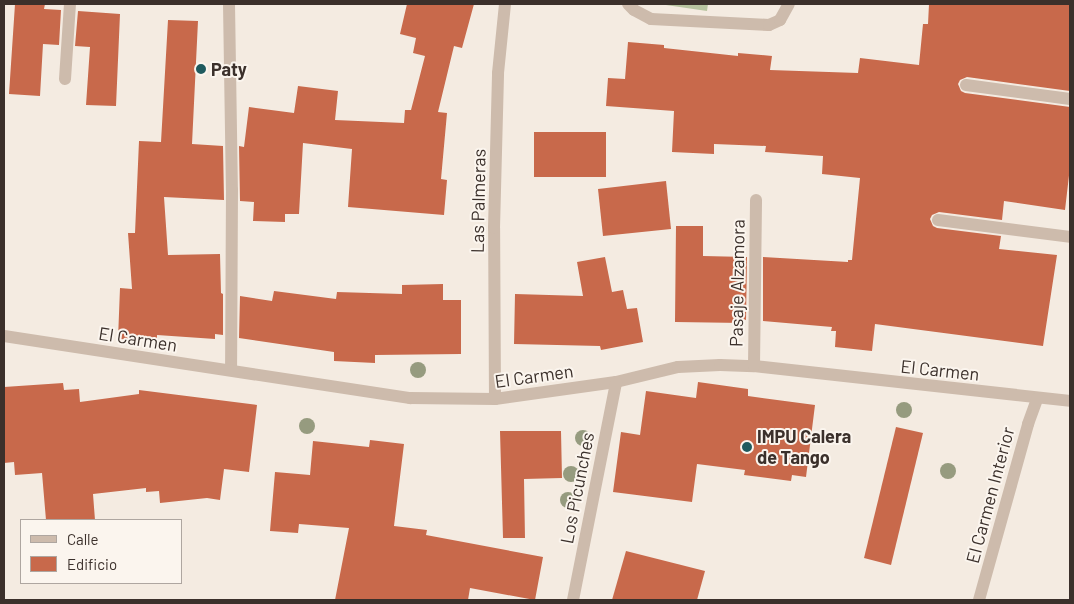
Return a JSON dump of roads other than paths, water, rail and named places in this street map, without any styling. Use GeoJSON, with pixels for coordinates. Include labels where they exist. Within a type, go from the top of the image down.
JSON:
{"type":"FeatureCollection","features":[{"type":"Feature","properties":{"kind":"street"},"geometry":{"type":"LineString","coordinates":[[65,79],[70,4]]}},
{"type":"Feature","properties":{"kind":"street"},"geometry":{"type":"LineString","coordinates":[[229,4],[232,190],[231,370]]}},
{"type":"Feature","properties":{"kind":"street","name":"Las Palmeras"},"geometry":{"type":"LineString","coordinates":[[495,399],[494,228],[498,73],[505,4]]}},
{"type":"Feature","properties":{"kind":"street"},"geometry":{"type":"LineString","coordinates":[[628,4],[634,10],[652,18],[769,25],[780,20],[789,4]]}},
{"type":"Feature","properties":{"kind":"street"},"geometry":{"type":"LineString","coordinates":[[966,85],[1070,99]]}},
{"type":"Feature","properties":{"kind":"street","name":"Pasaje Alzamora"},"geometry":{"type":"LineString","coordinates":[[754,366],[756,200]]}},
{"type":"Feature","properties":{"kind":"street"},"geometry":{"type":"LineString","coordinates":[[938,220],[1070,237]]}},
{"type":"Feature","properties":{"kind":"street","name":"El Carmen"},"geometry":{"type":"LineString","coordinates":[[4,336],[410,398],[495,399],[616,382],[678,367],[754,366],[1070,402]]}},
{"type":"Feature","properties":{"kind":"street","name":"Los Picunches"},"geometry":{"type":"LineString","coordinates":[[573,600],[616,382]]}},
{"type":"Feature","properties":{"kind":"street","name":"El Carmen Interior"},"geometry":{"type":"LineString","coordinates":[[979,600],[1028,424],[1037,399]]}},
{"type":"Feature","properties":{"kind":"place","name":"Paty"},"geometry":{"type":"Point","coordinates":[201,69]}},
{"type":"Feature","properties":{"kind":"place","name":"IMPU Calera de Tango"},"geometry":{"type":"Point","coordinates":[747,447]}}]}
